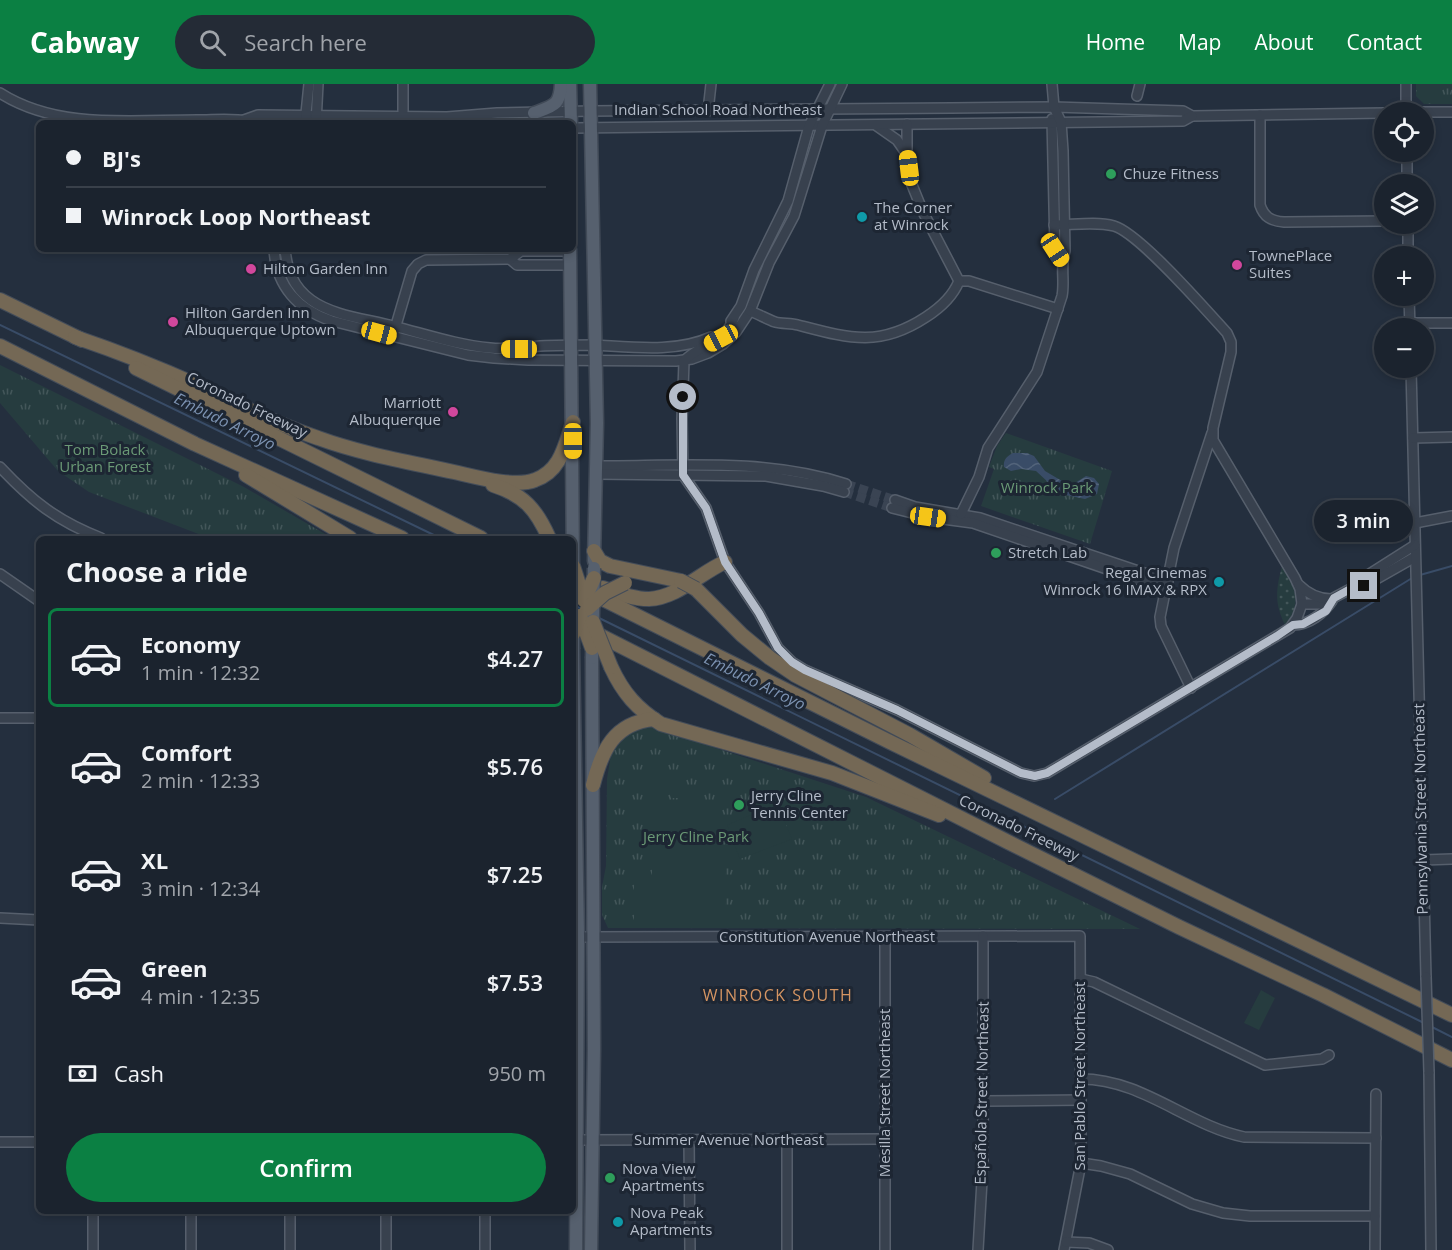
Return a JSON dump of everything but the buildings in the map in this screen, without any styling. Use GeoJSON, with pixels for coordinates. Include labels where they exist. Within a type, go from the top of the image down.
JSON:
{"type":"FeatureCollection","features":[{"type":"Feature","properties":{"kind":"highway","name":"Coronado Freeway"},"geometry":{"type":"LineString","coordinates":[[0,300],[477,536]]}},
{"type":"Feature","properties":{"kind":"highway"},"geometry":{"type":"LineString","coordinates":[[75,337],[132,357],[319,439],[362,452],[466,475],[523,483],[535,480],[545,475],[557,464],[573,422]]}},
{"type":"Feature","properties":{"kind":"highway"},"geometry":{"type":"LineString","coordinates":[[0,346],[195,444],[398,536]]}},
{"type":"Feature","properties":{"kind":"highway"},"geometry":{"type":"LineString","coordinates":[[195,444],[347,536]]}},
{"type":"Feature","properties":{"kind":"highway"},"geometry":{"type":"LineString","coordinates":[[466,475],[513,493],[523,500],[539,518],[548,536]]}},
{"type":"Feature","properties":{"kind":"highway"},"geometry":{"type":"LineString","coordinates":[[594,551],[600,561],[610,566],[681,581],[696,589],[742,635],[795,675],[910,735],[1068,827]]}},
{"type":"Feature","properties":{"kind":"highway"},"geometry":{"type":"LineString","coordinates":[[576,580],[618,593],[649,599],[672,593],[725,562]]}},
{"type":"Feature","properties":{"kind":"highway"},"geometry":{"type":"LineString","coordinates":[[594,573],[580,609],[630,700],[654,719],[672,728],[832,773],[1008,842]]}},
{"type":"Feature","properties":{"kind":"highway"},"geometry":{"type":"LineString","coordinates":[[580,609],[613,588],[653,575]]}},
{"type":"Feature","properties":{"kind":"highway"},"geometry":{"type":"LineString","coordinates":[[576,584],[592,653]]}},
{"type":"Feature","properties":{"kind":"highway","name":"Coronado Freeway"},"geometry":{"type":"LineString","coordinates":[[576,585],[890,742],[1452,1015]]}},
{"type":"Feature","properties":{"kind":"highway","name":"Coronado Freeway"},"geometry":{"type":"LineString","coordinates":[[580,609],[1008,842],[1452,1060]]}},
{"type":"Feature","properties":{"kind":"highway"},"geometry":{"type":"LineString","coordinates":[[593,785],[599,760],[615,736],[632,724],[654,719]]}},
{"type":"Feature","properties":{"kind":"main road"},"geometry":{"type":"LineString","coordinates":[[534,113],[555,105],[560,98],[561,84]]}},
{"type":"Feature","properties":{"kind":"main road"},"geometry":{"type":"LineString","coordinates":[[570,84],[570,118]]}},
{"type":"Feature","properties":{"kind":"main road"},"geometry":{"type":"LineString","coordinates":[[590,84],[597,470],[594,573]]}},
{"type":"Feature","properties":{"kind":"main road"},"geometry":{"type":"LineString","coordinates":[[570,252],[573,536]]}},
{"type":"Feature","properties":{"kind":"main road"},"geometry":{"type":"LineString","coordinates":[[591,1250],[594,1049],[592,653]]}},
{"type":"Feature","properties":{"kind":"main road"},"geometry":{"type":"LineString","coordinates":[[575,1214],[576,1250]]}},
{"type":"Feature","properties":{"kind":"street"},"geometry":{"type":"LineString","coordinates":[[306,119],[309,84]]}},
{"type":"Feature","properties":{"kind":"street"},"geometry":{"type":"LineString","coordinates":[[316,119],[318,84]]}},
{"type":"Feature","properties":{"kind":"street"},"geometry":{"type":"LineString","coordinates":[[403,84],[403,120]]}},
{"type":"Feature","properties":{"kind":"street"},"geometry":{"type":"LineString","coordinates":[[708,111],[711,84]]}},
{"type":"Feature","properties":{"kind":"street"},"geometry":{"type":"LineString","coordinates":[[830,84],[809,126],[788,201],[731,325],[721,338],[692,353],[684,361],[683,470],[706,508],[725,562],[759,613],[778,648],[792,662],[805,670],[897,710],[1021,773],[1035,776],[1047,773],[1293,625],[1302,604],[1299,585]]}},
{"type":"Feature","properties":{"kind":"street"},"geometry":{"type":"LineString","coordinates":[[275,252],[279,275],[289,294],[316,315],[468,355],[528,360],[594,361],[684,361],[701,356],[723,344],[741,326],[750,311],[800,200],[822,126],[843,84]]}},
{"type":"Feature","properties":{"kind":"street"},"geometry":{"type":"LineString","coordinates":[[961,514],[977,482],[988,448],[1037,372],[1063,290],[1062,260],[1065,250],[1059,225],[1056,123],[1052,84]]}},
{"type":"Feature","properties":{"kind":"street"},"geometry":{"type":"LineString","coordinates":[[1137,96],[1140,84]]}},
{"type":"Feature","properties":{"kind":"street"},"geometry":{"type":"LineString","coordinates":[[1406,84],[1406,102]]}},
{"type":"Feature","properties":{"kind":"street","name":"Indian School Road Northeast"},"geometry":{"type":"LineString","coordinates":[[0,93],[38,111],[74,119],[132,120]]}},
{"type":"Feature","properties":{"kind":"street","name":"Indian School Road Northeast"},"geometry":{"type":"LineString","coordinates":[[252,120],[258,115],[306,119],[403,120],[534,113],[570,118],[591,111],[1054,107],[1183,111],[1192,116],[1374,113]]}},
{"type":"Feature","properties":{"kind":"street"},"geometry":{"type":"LineString","coordinates":[[1434,112],[1452,112]]}},
{"type":"Feature","properties":{"kind":"street","name":"Indian School Road Northeast"},"geometry":{"type":"LineString","coordinates":[[576,128],[1183,121],[1192,116]]}},
{"type":"Feature","properties":{"kind":"street"},"geometry":{"type":"LineString","coordinates":[[1260,116],[1260,205],[1268,218],[1284,222],[1374,222]]}},
{"type":"Feature","properties":{"kind":"street"},"geometry":{"type":"LineString","coordinates":[[1059,225],[1063,151],[1068,131],[1081,122]]}},
{"type":"Feature","properties":{"kind":"street"},"geometry":{"type":"LineString","coordinates":[[1056,123],[1063,151]]}},
{"type":"Feature","properties":{"kind":"street"},"geometry":{"type":"LineString","coordinates":[[906,124],[910,180],[923,212],[959,281]]}},
{"type":"Feature","properties":{"kind":"street"},"geometry":{"type":"LineString","coordinates":[[875,125],[897,140],[907,155]]}},
{"type":"Feature","properties":{"kind":"street"},"geometry":{"type":"LineString","coordinates":[[1059,225],[1106,225],[1122,230],[1145,248],[1227,333],[1231,342],[1231,352],[1213,428],[1178,537],[1160,617],[1161,626],[1191,688]]}},
{"type":"Feature","properties":{"kind":"street"},"geometry":{"type":"LineString","coordinates":[[767,243],[777,248]]}},
{"type":"Feature","properties":{"kind":"street"},"geometry":{"type":"LineString","coordinates":[[285,252],[288,269],[293,280],[313,302],[336,311],[470,346],[494,348],[594,345],[667,346],[693,343],[718,333],[734,318]]}},
{"type":"Feature","properties":{"kind":"street"},"geometry":{"type":"LineString","coordinates":[[393,336],[412,272],[418,264],[426,260],[510,259],[520,252]]}},
{"type":"Feature","properties":{"kind":"street"},"geometry":{"type":"LineString","coordinates":[[510,259],[517,265],[570,266]]}},
{"type":"Feature","properties":{"kind":"street"},"geometry":{"type":"LineString","coordinates":[[959,281],[969,281],[1058,309]]}},
{"type":"Feature","properties":{"kind":"street"},"geometry":{"type":"LineString","coordinates":[[750,311],[775,322],[833,335],[853,338],[874,337],[905,328],[929,315],[954,293],[959,281]]}},
{"type":"Feature","properties":{"kind":"street"},"geometry":{"type":"LineString","coordinates":[[1434,324],[1452,323]]}},
{"type":"Feature","properties":{"kind":"street","name":"Pennsylvania Street Northeast"},"geometry":{"type":"LineString","coordinates":[[1411,378],[1430,1072],[1431,1250]]}},
{"type":"Feature","properties":{"kind":"street"},"geometry":{"type":"LineString","coordinates":[[1213,428],[1215,445],[1299,585],[1312,595],[1324,599],[1334,598]]}},
{"type":"Feature","properties":{"kind":"street"},"geometry":{"type":"LineString","coordinates":[[1413,438],[1452,437]]}},
{"type":"Feature","properties":{"kind":"street"},"geometry":{"type":"LineString","coordinates":[[0,467],[25,494],[47,511],[67,524],[96,536]]}},
{"type":"Feature","properties":{"kind":"street"},"geometry":{"type":"LineString","coordinates":[[597,470],[767,467],[826,477],[845,488]]}},
{"type":"Feature","properties":{"kind":"street"},"geometry":{"type":"LineString","coordinates":[[893,504],[974,523],[1167,585]]}},
{"type":"Feature","properties":{"kind":"street"},"geometry":{"type":"LineString","coordinates":[[929,513],[961,514],[1005,526],[1167,585]]}},
{"type":"Feature","properties":{"kind":"street"},"geometry":{"type":"LineString","coordinates":[[1415,524],[1452,516]]}},
{"type":"Feature","properties":{"kind":"street"},"geometry":{"type":"LineString","coordinates":[[1302,604],[1322,604],[1334,598],[1354,587],[1360,580],[1414,545]]}},
{"type":"Feature","properties":{"kind":"street"},"geometry":{"type":"LineString","coordinates":[[1354,587],[1364,586],[1415,557]]}},
{"type":"Feature","properties":{"kind":"street"},"geometry":{"type":"LineString","coordinates":[[0,574],[36,599]]}},
{"type":"Feature","properties":{"kind":"street"},"geometry":{"type":"LineString","coordinates":[[1293,625],[1303,624],[1326,611],[1334,598]]}},
{"type":"Feature","properties":{"kind":"street"},"geometry":{"type":"LineString","coordinates":[[0,718],[36,717]]}},
{"type":"Feature","properties":{"kind":"street"},"geometry":{"type":"LineString","coordinates":[[1423,860],[1452,859]]}},
{"type":"Feature","properties":{"kind":"street"},"geometry":{"type":"LineString","coordinates":[[0,918],[36,920]]}},
{"type":"Feature","properties":{"kind":"street","name":"Española Street Northeast"},"geometry":{"type":"LineString","coordinates":[[978,1250],[984,1101],[983,936]]}},
{"type":"Feature","properties":{"kind":"street","name":"Constitution Avenue Northeast"},"geometry":{"type":"LineString","coordinates":[[576,937],[1080,936]]}},
{"type":"Feature","properties":{"kind":"street","name":"San Pablo Street Northeast"},"geometry":{"type":"LineString","coordinates":[[1065,1246],[1082,1163],[1080,936]]}},
{"type":"Feature","properties":{"kind":"street","name":"Mesilla Street Northeast"},"geometry":{"type":"LineString","coordinates":[[885,937],[885,1250]]}},
{"type":"Feature","properties":{"kind":"street"},"geometry":{"type":"LineString","coordinates":[[1081,979],[1094,982],[1265,1065],[1322,1059],[1329,1055]]}},
{"type":"Feature","properties":{"kind":"street"},"geometry":{"type":"LineString","coordinates":[[1081,1079],[1098,1079],[1132,1088],[1223,1132],[1234,1135],[1376,1138]]}},
{"type":"Feature","properties":{"kind":"street"},"geometry":{"type":"LineString","coordinates":[[1375,1250],[1376,1094]]}},
{"type":"Feature","properties":{"kind":"street"},"geometry":{"type":"LineString","coordinates":[[984,1101],[1081,1100]]}},
{"type":"Feature","properties":{"kind":"street","name":"Summer Avenue Northeast"},"geometry":{"type":"LineString","coordinates":[[576,1140],[885,1140]]}},
{"type":"Feature","properties":{"kind":"street"},"geometry":{"type":"LineString","coordinates":[[689,1140],[690,1250]]}},
{"type":"Feature","properties":{"kind":"street"},"geometry":{"type":"LineString","coordinates":[[787,1140],[787,1250]]}},
{"type":"Feature","properties":{"kind":"street"},"geometry":{"type":"LineString","coordinates":[[0,1142],[36,1142]]}},
{"type":"Feature","properties":{"kind":"street"},"geometry":{"type":"LineString","coordinates":[[1082,1163],[1130,1174],[1192,1204],[1223,1213],[1250,1216],[1375,1216]]}},
{"type":"Feature","properties":{"kind":"street"},"geometry":{"type":"LineString","coordinates":[[93,1214],[93,1250]]}},
{"type":"Feature","properties":{"kind":"street"},"geometry":{"type":"LineString","coordinates":[[191,1214],[191,1250]]}},
{"type":"Feature","properties":{"kind":"street"},"geometry":{"type":"LineString","coordinates":[[290,1214],[290,1250]]}},
{"type":"Feature","properties":{"kind":"street"},"geometry":{"type":"LineString","coordinates":[[386,1214],[386,1250]]}},
{"type":"Feature","properties":{"kind":"street"},"geometry":{"type":"LineString","coordinates":[[485,1214],[485,1250]]}},
{"type":"Feature","properties":{"kind":"street"},"geometry":{"type":"LineString","coordinates":[[1065,1246],[1089,1243],[1108,1250]]}},
{"type":"Feature","properties":{"kind":"green space"},"geometry":{"type":"Polygon","coordinates":[[[1416,84],[1452,84],[1452,104],[1422,102],[1416,96],[1416,84]]]}},
{"type":"Feature","properties":{"kind":"green space","name":"Tom Bolack Urban Forest"},"geometry":{"type":"Polygon","coordinates":[[[0,365],[244,487],[329,536],[204,536],[89,492],[58,471],[0,403],[0,365]]]}},
{"type":"Feature","properties":{"kind":"green space","name":"Winrock Park"},"geometry":{"type":"Polygon","coordinates":[[[1006,433],[1112,471],[1090,544],[981,506],[994,469],[989,467],[997,446],[1006,433]]]}},
{"type":"Feature","properties":{"kind":"green space"},"geometry":{"type":"Polygon","coordinates":[[[1282,566],[1295,595],[1294,610],[1285,625],[1277,596],[1282,566]]]}},
{"type":"Feature","properties":{"kind":"green space","name":"Jerry Cline Park"},"geometry":{"type":"Polygon","coordinates":[[[645,725],[866,797],[1140,929],[608,928],[602,915],[602,887],[606,866],[607,779],[611,754],[628,733],[645,725]]]}},
{"type":"Feature","properties":{"kind":"green space"},"geometry":{"type":"Polygon","coordinates":[[[644,767],[662,767],[662,803],[644,803],[644,767]]]}},
{"type":"Feature","properties":{"kind":"green space"},"geometry":{"type":"Polygon","coordinates":[[[671,774],[682,774],[682,798],[671,798],[671,774]]]}},
{"type":"Feature","properties":{"kind":"green space"},"geometry":{"type":"Polygon","coordinates":[[[777,804],[792,839],[740,859],[727,825],[777,804]]]}},
{"type":"Feature","properties":{"kind":"green space"},"geometry":{"type":"Polygon","coordinates":[[[644,806],[717,806],[717,842],[644,842],[644,806]]]}},
{"type":"Feature","properties":{"kind":"green space"},"geometry":{"type":"Polygon","coordinates":[[[652,846],[725,846],[725,920],[634,920],[634,883],[652,883],[652,846]]]}},
{"type":"Feature","properties":{"kind":"green space"},"geometry":{"type":"Polygon","coordinates":[[[1261,990],[1275,998],[1259,1030],[1244,1023],[1261,990]]]}},
{"type":"Feature","properties":{"kind":"water"},"geometry":{"type":"Polygon","coordinates":[[[1013,453],[1027,453],[1034,456],[1045,471],[1067,484],[1075,483],[1086,476],[1094,478],[1099,484],[1097,494],[1085,499],[1061,494],[1036,471],[1021,469],[1011,471],[1004,465],[1006,458],[1013,453]]]}},
{"type":"Feature","properties":{"kind":"waterway","name":"Embudo Arroyo"},"geometry":{"type":"LineString","coordinates":[[0,325],[436,536]]}},
{"type":"Feature","properties":{"kind":"waterway","name":"Embudo Arroyo"},"geometry":{"type":"LineString","coordinates":[[1420,575],[1452,566]]}},
{"type":"Feature","properties":{"kind":"waterway","name":"Embudo Arroyo"},"geometry":{"type":"LineString","coordinates":[[1055,799],[1412,578]]}},
{"type":"Feature","properties":{"kind":"waterway","name":"Embudo Arroyo"},"geometry":{"type":"LineString","coordinates":[[576,606],[581,609]]}},
{"type":"Feature","properties":{"kind":"waterway"},"geometry":{"type":"LineString","coordinates":[[597,617],[1424,1023]]}},
{"type":"Feature","properties":{"kind":"waterway"},"geometry":{"type":"LineString","coordinates":[[1432,1027],[1452,1037]]}},
{"type":"Feature","properties":{"kind":"tunnel"},"geometry":{"type":"LineString","coordinates":[[846,484],[895,500]]}},
{"type":"Feature","properties":{"kind":"tunnel"},"geometry":{"type":"LineString","coordinates":[[844,492],[892,508]]}},
{"type":"Feature","properties":{"kind":"place","name":"Chuze Fitness"},"geometry":{"type":"Point","coordinates":[1111,174]}},
{"type":"Feature","properties":{"kind":"place","name":"The Corner at Winrock"},"geometry":{"type":"Point","coordinates":[862,217]}},
{"type":"Feature","properties":{"kind":"place","name":"TownePlace Suites"},"geometry":{"type":"Point","coordinates":[1237,265]}},
{"type":"Feature","properties":{"kind":"place","name":"Hilton Garden Inn"},"geometry":{"type":"Point","coordinates":[251,269]}},
{"type":"Feature","properties":{"kind":"place","name":"Hilton Garden Inn Albuquerque Uptown"},"geometry":{"type":"Point","coordinates":[173,322]}},
{"type":"Feature","properties":{"kind":"place","name":"Marriott Albuquerque"},"geometry":{"type":"Point","coordinates":[453,412]}},
{"type":"Feature","properties":{"kind":"place","name":"Stretch Lab"},"geometry":{"type":"Point","coordinates":[996,553]}},
{"type":"Feature","properties":{"kind":"place","name":"Regal Cinemas Winrock 16 IMAX & RPX"},"geometry":{"type":"Point","coordinates":[1219,582]}},
{"type":"Feature","properties":{"kind":"place","name":"Jerry Cline Tennis Center"},"geometry":{"type":"Point","coordinates":[739,805]}},
{"type":"Feature","properties":{"kind":"place","name":"Nova View Apartments"},"geometry":{"type":"Point","coordinates":[610,1178]}},
{"type":"Feature","properties":{"kind":"place","name":"Nova Peak Apartments"},"geometry":{"type":"Point","coordinates":[618,1222]}},
{"type":"Feature","properties":{"kind":"district","name":"WINROCK SOUTH"},"geometry":{"type":"Point","coordinates":[778,995]}},
{"type":"Feature","properties":{"kind":"route"},"geometry":{"type":"LineString","coordinates":[[683,397],[683,475],[706,508],[725,562],[759,613],[778,648],[792,662],[805,670],[897,710],[1021,773],[1035,776],[1047,773],[1293,625],[1303,624],[1326,611],[1334,598],[1354,587],[1364,586]]}}]}
